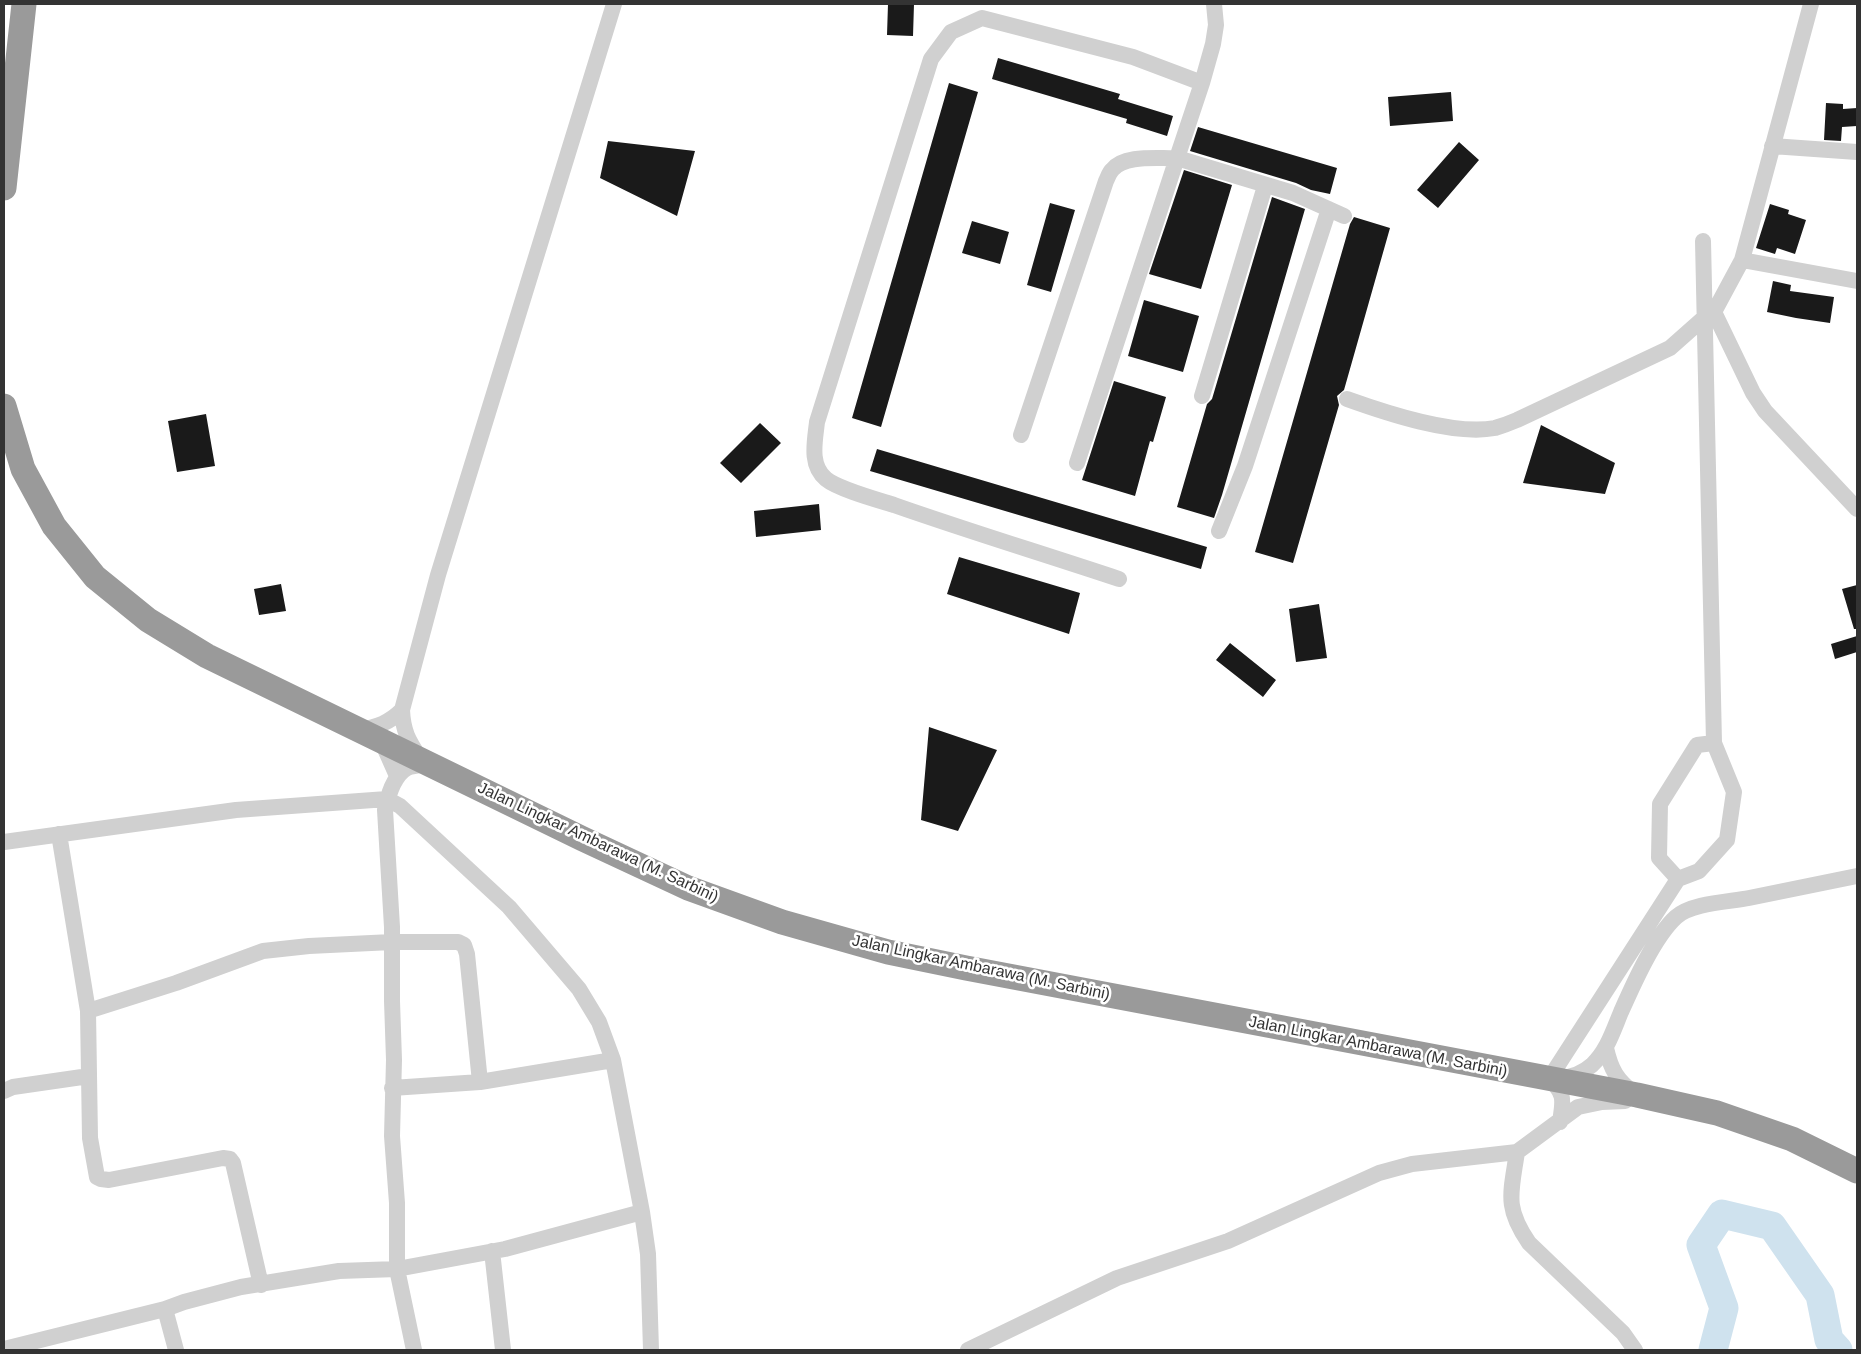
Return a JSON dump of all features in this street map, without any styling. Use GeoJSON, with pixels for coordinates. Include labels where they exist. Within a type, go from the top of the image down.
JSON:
{"type":"FeatureCollection","features":[{"type":"Feature","properties":{"kind":"highway"},"geometry":{"type":"LineString","coordinates":[[4,188],[24,4]]}},
{"type":"Feature","properties":{"kind":"highway","name":"Jalan Lingkar Ambarawa (M. Sarbini)"},"geometry":{"type":"LineString","coordinates":[[4,406],[23,469],[54,526],[95,577],[148,620],[207,656],[688,888],[782,922],[888,952],[1648,1098],[1717,1113],[1792,1139],[1857,1171]]}},
{"type":"Feature","properties":{"kind":"street"},"geometry":{"type":"LineString","coordinates":[[414,1350],[397,1269],[397,1203],[392,1136],[394,1060],[392,927],[386,836],[387,799],[397,776],[407,768],[425,761],[408,740],[403,725],[402,710],[438,575],[614,4]]}},
{"type":"Feature","properties":{"kind":"street"},"geometry":{"type":"LineString","coordinates":[[1077,463],[1202,83],[1216,25],[1214,4]]}},
{"type":"Feature","properties":{"kind":"street"},"geometry":{"type":"LineString","coordinates":[[1347,399],[1393,415],[1432,423],[1464,429],[1494,428],[1517,420],[1670,348],[1709,315],[1742,260],[1811,4]]}},
{"type":"Feature","properties":{"kind":"street"},"geometry":{"type":"LineString","coordinates":[[1119,579],[969,532],[852,491],[827,480],[817,467],[814,454],[817,422],[931,59],[951,32],[982,18],[1133,57],[1202,83]]}},
{"type":"Feature","properties":{"kind":"street"},"geometry":{"type":"LineString","coordinates":[[1772,146],[1857,152]]}},
{"type":"Feature","properties":{"kind":"street"},"geometry":{"type":"LineString","coordinates":[[1022,435],[1106,181],[1112,169],[1125,162],[1139,158],[1177,158],[1293,193],[1344,216]]}},
{"type":"Feature","properties":{"kind":"street"},"geometry":{"type":"LineString","coordinates":[[1202,396],[1265,186]]}},
{"type":"Feature","properties":{"kind":"street"},"geometry":{"type":"LineString","coordinates":[[1219,531],[1245,466],[1328,209]]}},
{"type":"Feature","properties":{"kind":"street"},"geometry":{"type":"LineString","coordinates":[[1550,1079],[1678,879],[1699,871],[1727,840],[1734,792],[1714,742],[1709,315],[1704,241]]}},
{"type":"Feature","properties":{"kind":"street"},"geometry":{"type":"LineString","coordinates":[[1742,260],[1857,281]]}},
{"type":"Feature","properties":{"kind":"street"},"geometry":{"type":"LineString","coordinates":[[1709,315],[1765,412],[1857,509]]}},
{"type":"Feature","properties":{"kind":"street"},"geometry":{"type":"LineString","coordinates":[[397,776],[385,749],[367,733],[392,720],[402,710]]}},
{"type":"Feature","properties":{"kind":"street"},"geometry":{"type":"LineString","coordinates":[[1678,879],[1659,858],[1660,804],[1697,745],[1714,742]]}},
{"type":"Feature","properties":{"kind":"street"},"geometry":{"type":"LineString","coordinates":[[4,842],[236,810],[387,799],[400,806],[509,907],[579,989],[599,1022],[613,1060],[642,1212],[648,1254],[651,1350]]}},
{"type":"Feature","properties":{"kind":"street"},"geometry":{"type":"LineString","coordinates":[[59,834],[88,1011],[90,1138],[97,1176],[101,1179],[109,1180],[223,1158],[230,1159],[261,1285]]}},
{"type":"Feature","properties":{"kind":"street"},"geometry":{"type":"LineString","coordinates":[[1550,1079],[1572,1077],[1592,1066],[1606,1048],[1628,996],[1656,942],[1676,917],[1695,907],[1857,876]]}},
{"type":"Feature","properties":{"kind":"street"},"geometry":{"type":"LineString","coordinates":[[88,1011],[176,983],[263,951],[310,946],[392,942],[458,942],[464,945],[467,954],[480,1082]]}},
{"type":"Feature","properties":{"kind":"street"},"geometry":{"type":"LineString","coordinates":[[1606,1048],[1609,1064],[1625,1087],[1648,1098]]}},
{"type":"Feature","properties":{"kind":"street"},"geometry":{"type":"LineString","coordinates":[[392,1088],[480,1082],[613,1060]]}},
{"type":"Feature","properties":{"kind":"street"},"geometry":{"type":"LineString","coordinates":[[4,1091],[89,1076]]}},
{"type":"Feature","properties":{"kind":"street"},"geometry":{"type":"LineString","coordinates":[[1550,1079],[1558,1087],[1562,1095],[1563,1105],[1560,1122]]}},
{"type":"Feature","properties":{"kind":"street"},"geometry":{"type":"LineString","coordinates":[[968,1350],[1117,1278],[1228,1241],[1379,1172],[1412,1164],[1517,1152],[1578,1107],[1602,1102],[1648,1098]]}},
{"type":"Feature","properties":{"kind":"street"},"geometry":{"type":"LineString","coordinates":[[1517,1152],[1511,1196],[1512,1212],[1518,1228],[1530,1243],[1623,1333],[1635,1350]]}},
{"type":"Feature","properties":{"kind":"street"},"geometry":{"type":"LineString","coordinates":[[4,1349],[165,1309],[241,1287],[339,1271],[397,1269],[492,1251],[642,1212]]}},
{"type":"Feature","properties":{"kind":"street"},"geometry":{"type":"LineString","coordinates":[[492,1251],[503,1350]]}},
{"type":"Feature","properties":{"kind":"street"},"geometry":{"type":"LineString","coordinates":[[165,1309],[176,1350]]}},
{"type":"Feature","properties":{"kind":"building"},"geometry":{"type":"Polygon","coordinates":[[[888,4],[914,4],[913,36],[887,35],[888,4]]]}},
{"type":"Feature","properties":{"kind":"building"},"geometry":{"type":"Polygon","coordinates":[[[998,58],[1120,94],[1118,99],[1173,116],[1167,136],[1126,123],[1127,119],[992,79],[998,58]]]}},
{"type":"Feature","properties":{"kind":"building"},"geometry":{"type":"Polygon","coordinates":[[[949,83],[978,92],[881,427],[852,418],[949,83]]]}},
{"type":"Feature","properties":{"kind":"building"},"geometry":{"type":"Polygon","coordinates":[[[1451,92],[1453,121],[1390,126],[1388,97],[1451,92]]]}},
{"type":"Feature","properties":{"kind":"building"},"geometry":{"type":"Polygon","coordinates":[[[1826,103],[1843,104],[1843,109],[1857,108],[1857,126],[1842,127],[1841,141],[1824,140],[1826,103]]]}},
{"type":"Feature","properties":{"kind":"building"},"geometry":{"type":"Polygon","coordinates":[[[1198,127],[1337,168],[1330,194],[1311,190],[1296,183],[1190,151],[1198,127]]]}},
{"type":"Feature","properties":{"kind":"building"},"geometry":{"type":"Polygon","coordinates":[[[608,141],[695,151],[677,216],[600,178],[608,141]]]}},
{"type":"Feature","properties":{"kind":"building"},"geometry":{"type":"Polygon","coordinates":[[[1459,142],[1479,160],[1438,208],[1417,190],[1459,142]]]}},
{"type":"Feature","properties":{"kind":"building"},"geometry":{"type":"Polygon","coordinates":[[[1184,170],[1232,185],[1201,289],[1149,274],[1184,170]]]}},
{"type":"Feature","properties":{"kind":"building"},"geometry":{"type":"Polygon","coordinates":[[[1272,197],[1305,209],[1214,518],[1177,507],[1207,404],[1212,399],[1272,197]]]}},
{"type":"Feature","properties":{"kind":"building"},"geometry":{"type":"Polygon","coordinates":[[[1050,203],[1075,210],[1051,292],[1027,285],[1050,203]]]}},
{"type":"Feature","properties":{"kind":"building"},"geometry":{"type":"Polygon","coordinates":[[[1770,204],[1789,210],[1788,214],[1806,220],[1795,254],[1777,248],[1775,254],[1756,248],[1770,204]]]}},
{"type":"Feature","properties":{"kind":"building"},"geometry":{"type":"Polygon","coordinates":[[[1354,217],[1390,228],[1344,390],[1337,396],[1339,405],[1293,563],[1255,552],[1350,224],[1354,217]]]}},
{"type":"Feature","properties":{"kind":"building"},"geometry":{"type":"Polygon","coordinates":[[[972,221],[1009,232],[1000,264],[962,253],[972,221]]]}},
{"type":"Feature","properties":{"kind":"building"},"geometry":{"type":"Polygon","coordinates":[[[1773,281],[1791,285],[1790,291],[1834,297],[1830,323],[1767,312],[1773,281]]]}},
{"type":"Feature","properties":{"kind":"building"},"geometry":{"type":"Polygon","coordinates":[[[1144,300],[1199,316],[1183,372],[1128,356],[1144,300]]]}},
{"type":"Feature","properties":{"kind":"building"},"geometry":{"type":"Polygon","coordinates":[[[1114,381],[1166,397],[1153,442],[1150,441],[1135,496],[1082,480],[1114,381]]]}},
{"type":"Feature","properties":{"kind":"building"},"geometry":{"type":"Polygon","coordinates":[[[206,414],[215,466],[177,472],[168,421],[206,414]]]}},
{"type":"Feature","properties":{"kind":"building"},"geometry":{"type":"Polygon","coordinates":[[[760,423],[781,443],[741,483],[720,463],[760,423]]]}},
{"type":"Feature","properties":{"kind":"building"},"geometry":{"type":"Polygon","coordinates":[[[1541,425],[1615,463],[1605,494],[1523,483],[1541,425]]]}},
{"type":"Feature","properties":{"kind":"building"},"geometry":{"type":"Polygon","coordinates":[[[877,449],[1207,547],[1201,569],[870,471],[877,449]]]}},
{"type":"Feature","properties":{"kind":"building"},"geometry":{"type":"Polygon","coordinates":[[[819,504],[821,530],[756,537],[754,511],[819,504]]]}},
{"type":"Feature","properties":{"kind":"building"},"geometry":{"type":"Polygon","coordinates":[[[959,557],[1080,593],[1069,634],[947,594],[959,557]]]}},
{"type":"Feature","properties":{"kind":"building"},"geometry":{"type":"Polygon","coordinates":[[[281,584],[286,611],[259,615],[254,589],[281,584]]]}},
{"type":"Feature","properties":{"kind":"building"},"geometry":{"type":"Polygon","coordinates":[[[1857,585],[1857,629],[1854,629],[1842,589],[1857,585]]]}},
{"type":"Feature","properties":{"kind":"building"},"geometry":{"type":"Polygon","coordinates":[[[1319,604],[1327,658],[1296,662],[1289,609],[1319,604]]]}},
{"type":"Feature","properties":{"kind":"building"},"geometry":{"type":"Polygon","coordinates":[[[1857,636],[1857,652],[1835,659],[1831,644],[1857,636]]]}},
{"type":"Feature","properties":{"kind":"building"},"geometry":{"type":"Polygon","coordinates":[[[1230,643],[1276,680],[1263,697],[1216,660],[1230,643]]]}},
{"type":"Feature","properties":{"kind":"building"},"geometry":{"type":"Polygon","coordinates":[[[929,727],[997,750],[958,831],[921,820],[929,727]]]}},
{"type":"Feature","properties":{"kind":"waterway"},"geometry":{"type":"LineString","coordinates":[[1713,1350],[1724,1308],[1701,1245],[1722,1214],[1772,1226],[1820,1295],[1829,1340],[1838,1350]]}}]}
